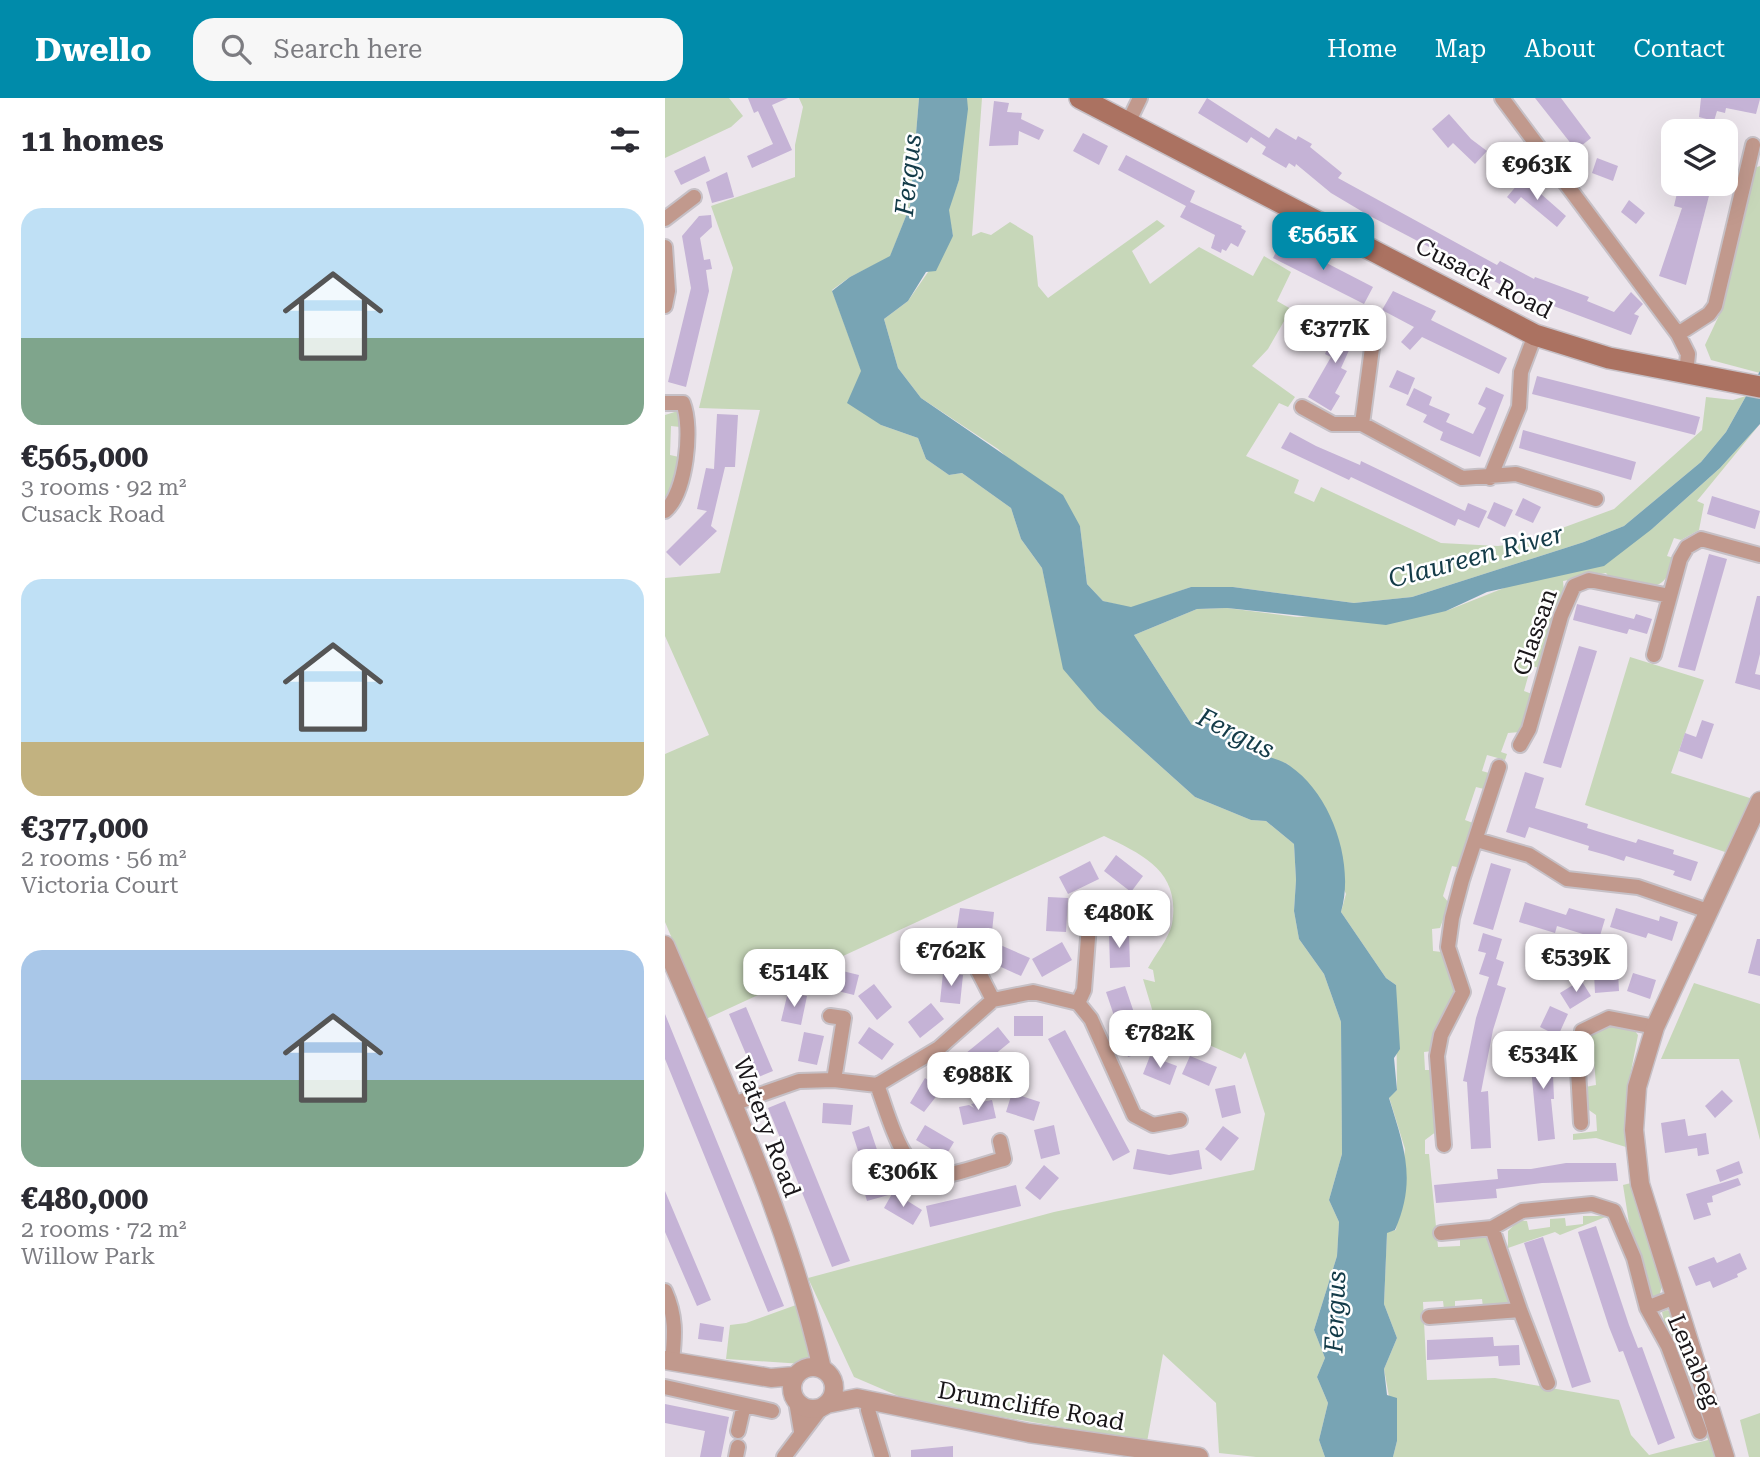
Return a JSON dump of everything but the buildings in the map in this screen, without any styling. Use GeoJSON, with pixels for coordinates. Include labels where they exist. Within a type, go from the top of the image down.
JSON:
{"type":"FeatureCollection","features":[{"type":"Feature","properties":{"kind":"main road","name":"Cusack Road"},"geometry":{"type":"LineString","coordinates":[[1080,98],[1535,335],[1585,352],[1760,387]]}},
{"type":"Feature","properties":{"kind":"street"},"geometry":{"type":"LineString","coordinates":[[1128,123],[1140,98]]}},
{"type":"Feature","properties":{"kind":"street"},"geometry":{"type":"LineString","coordinates":[[1502,98],[1678,334],[1688,354],[1686,374]]}},
{"type":"Feature","properties":{"kind":"street"},"geometry":{"type":"LineString","coordinates":[[1678,334],[1709,314],[1715,306],[1753,145]]}},
{"type":"Feature","properties":{"kind":"street"},"geometry":{"type":"LineString","coordinates":[[665,219],[694,197]]}},
{"type":"Feature","properties":{"kind":"street"},"geometry":{"type":"LineString","coordinates":[[665,247],[669,291],[665,306]]}},
{"type":"Feature","properties":{"kind":"street"},"geometry":{"type":"LineString","coordinates":[[1490,478],[1519,407],[1521,372],[1535,335]]}},
{"type":"Feature","properties":{"kind":"street"},"geometry":{"type":"LineString","coordinates":[[1362,424],[1377,365],[1372,348]]}},
{"type":"Feature","properties":{"kind":"street"},"geometry":{"type":"LineString","coordinates":[[665,403],[683,403],[688,415],[685,463],[678,493],[665,511]]}},
{"type":"Feature","properties":{"kind":"street"},"geometry":{"type":"LineString","coordinates":[[1302,407],[1333,424],[1362,424],[1462,478],[1516,474],[1572,499],[1596,499]]}},
{"type":"Feature","properties":{"kind":"street"},"geometry":{"type":"LineString","coordinates":[[1654,655],[1680,559],[1687,547],[1701,539],[1760,555]]}},
{"type":"Feature","properties":{"kind":"street","name":"Glassan"},"geometry":{"type":"LineString","coordinates":[[1520,746],[1529,729],[1561,617],[1574,586],[1589,580],[1671,596]]}},
{"type":"Feature","properties":{"kind":"street"},"geometry":{"type":"LineString","coordinates":[[1444,1145],[1437,1056],[1441,1035],[1463,992],[1448,947],[1461,880],[1477,840],[1499,767]]}},
{"type":"Feature","properties":{"kind":"street"},"geometry":{"type":"LineString","coordinates":[[1725,1457],[1635,1160],[1634,1130],[1637,1087],[1655,1027],[1760,801]]}},
{"type":"Feature","properties":{"kind":"street"},"geometry":{"type":"LineString","coordinates":[[1477,840],[1529,855],[1567,879],[1638,887],[1708,911]]}},
{"type":"Feature","properties":{"kind":"street"},"geometry":{"type":"LineString","coordinates":[[1078,1003],[1083,990],[1089,925],[1099,918]]}},
{"type":"Feature","properties":{"kind":"street","name":"Watery Road"},"geometry":{"type":"LineString","coordinates":[[665,946],[733,1104],[806,1302],[827,1373]]}},
{"type":"Feature","properties":{"kind":"street"},"geometry":{"type":"LineString","coordinates":[[969,953],[993,1000]]}},
{"type":"Feature","properties":{"kind":"street"},"geometry":{"type":"LineString","coordinates":[[733,1104],[799,1082],[834,1080],[877,1085],[939,1048],[993,1000],[1033,992],[1078,1003],[1091,1019],[1134,1115],[1153,1125],[1180,1120]]}},
{"type":"Feature","properties":{"kind":"street"},"geometry":{"type":"LineString","coordinates":[[830,1016],[844,1018],[834,1080]]}},
{"type":"Feature","properties":{"kind":"street"},"geometry":{"type":"LineString","coordinates":[[1581,1122],[1578,1070],[1582,1031],[1609,1018],[1655,1027]]}},
{"type":"Feature","properties":{"kind":"street"},"geometry":{"type":"LineString","coordinates":[[877,1085],[908,1163],[921,1174],[936,1176],[1004,1159],[1000,1141]]}},
{"type":"Feature","properties":{"kind":"street","name":"Lenabeg"},"geometry":{"type":"LineString","coordinates":[[1441,1233],[1492,1228],[1522,1211],[1593,1203],[1615,1211],[1634,1258],[1647,1308],[1668,1346],[1700,1432]]}},
{"type":"Feature","properties":{"kind":"street"},"geometry":{"type":"LineString","coordinates":[[1492,1228],[1548,1383]]}},
{"type":"Feature","properties":{"kind":"street"},"geometry":{"type":"LineString","coordinates":[[665,1291],[675,1319],[668,1360]]}},
{"type":"Feature","properties":{"kind":"street","name":"Lenabeg"},"geometry":{"type":"LineString","coordinates":[[1647,1308],[1675,1297]]}},
{"type":"Feature","properties":{"kind":"street"},"geometry":{"type":"LineString","coordinates":[[1429,1317],[1520,1310]]}},
{"type":"Feature","properties":{"kind":"street"},"geometry":{"type":"LineString","coordinates":[[801,1431],[794,1398],[798,1373],[813,1331]]}},
{"type":"Feature","properties":{"kind":"street","name":"Drumcliffe Road"},"geometry":{"type":"LineString","coordinates":[[668,1360],[771,1378],[798,1373],[811,1367],[827,1373],[863,1399]]}},
{"type":"Feature","properties":{"kind":"street"},"geometry":{"type":"LineString","coordinates":[[784,1457],[793,1448],[801,1431],[834,1391],[827,1373]]}},
{"type":"Feature","properties":{"kind":"street","name":"Drumcliffe Road"},"geometry":{"type":"LineString","coordinates":[[771,1378],[807,1409],[863,1399],[1028,1433],[1199,1457]]}},
{"type":"Feature","properties":{"kind":"street"},"geometry":{"type":"LineString","coordinates":[[665,1387],[772,1411]]}},
{"type":"Feature","properties":{"kind":"street"},"geometry":{"type":"LineString","coordinates":[[863,1399],[882,1457]]}},
{"type":"Feature","properties":{"kind":"street"},"geometry":{"type":"LineString","coordinates":[[739,1431],[744,1405]]}},
{"type":"Feature","properties":{"kind":"green space"},"geometry":{"type":"Polygon","coordinates":[[[665,98],[729,98],[743,116],[731,127],[665,158],[665,98]]]}},
{"type":"Feature","properties":{"kind":"green space"},"geometry":{"type":"Polygon","coordinates":[[[799,98],[919,98],[910,206],[890,257],[850,277],[832,290],[881,425],[918,438],[926,459],[949,475],[962,473],[1011,508],[1021,539],[1042,568],[1051,608],[1098,710],[1195,797],[1251,820],[1266,821],[1294,844],[1294,911],[1299,939],[1324,974],[1341,1022],[1342,1154],[1329,1200],[1339,1222],[1337,1256],[1314,1330],[1325,1358],[1317,1377],[1328,1403],[1319,1440],[1325,1457],[1256,1457],[1219,1453],[1216,1403],[1163,1354],[1147,1442],[910,1401],[854,1377],[808,1278],[1054,1212],[1254,1170],[1265,1114],[1245,1052],[1241,1059],[1168,1027],[1154,1016],[1143,979],[1155,982],[1153,970],[1148,968],[1170,929],[1173,906],[1171,891],[1165,878],[1145,858],[1104,836],[706,1019],[665,922],[665,754],[709,735],[665,636],[665,578],[720,573],[760,410],[699,408],[733,268],[711,206],[795,177],[795,145],[803,107],[799,98]]]}},
{"type":"Feature","properties":{"kind":"green space"},"geometry":{"type":"Polygon","coordinates":[[[967,98],[982,98],[972,236],[981,232],[991,235],[1010,222],[1033,236],[1038,286],[1048,298],[1157,220],[1165,226],[1132,251],[1150,284],[1199,247],[1253,276],[1264,256],[1291,272],[1277,301],[1291,309],[1268,349],[1252,366],[1295,397],[1288,407],[1279,403],[1246,456],[1299,480],[1294,493],[1314,502],[1321,487],[1441,543],[1498,546],[1521,543],[1614,509],[1702,430],[1706,397],[1733,400],[1746,396],[1726,432],[1701,462],[1624,526],[1584,542],[1412,597],[1354,603],[1233,587],[1191,587],[1131,608],[1103,601],[1087,584],[1080,526],[998,449],[921,398],[898,368],[884,319],[908,301],[953,236],[948,210],[959,180],[967,98]]]}},
{"type":"Feature","properties":{"kind":"green space"},"geometry":{"type":"Polygon","coordinates":[[[1760,166],[1760,373],[1711,360],[1705,345],[1723,307],[1754,168],[1760,166]]]}},
{"type":"Feature","properties":{"kind":"green space"},"geometry":{"type":"Polygon","coordinates":[[[678,411],[683,416],[680,427],[671,426],[670,455],[679,457],[673,488],[665,502],[665,415],[678,411]]]}},
{"type":"Feature","properties":{"kind":"green space"},"geometry":{"type":"Polygon","coordinates":[[[1760,424],[1697,501],[1704,504],[1699,530],[1681,540],[1674,538],[1667,556],[1674,558],[1665,580],[1651,586],[1610,578],[1606,573],[1563,581],[1564,591],[1540,668],[1531,666],[1524,691],[1532,694],[1523,728],[1520,732],[1508,733],[1501,752],[1507,754],[1505,760],[1487,755],[1482,771],[1489,773],[1484,789],[1476,787],[1465,820],[1473,823],[1461,868],[1452,866],[1443,896],[1449,903],[1440,928],[1432,929],[1433,951],[1442,952],[1458,990],[1432,1051],[1424,1052],[1425,1070],[1433,1070],[1437,1131],[1425,1140],[1425,1154],[1429,1154],[1438,1247],[1460,1246],[1460,1238],[1478,1235],[1488,1239],[1510,1300],[1502,1307],[1483,1307],[1482,1299],[1455,1301],[1455,1309],[1444,1309],[1443,1301],[1423,1302],[1427,1380],[1495,1378],[1619,1400],[1631,1435],[1649,1455],[1708,1440],[1672,1344],[1660,1322],[1664,1321],[1662,1312],[1667,1310],[1671,1312],[1717,1457],[1393,1457],[1397,1441],[1384,1369],[1397,1338],[1384,1304],[1387,1232],[1396,1230],[1405,1149],[1389,1097],[1397,1090],[1396,985],[1386,978],[1341,912],[1346,894],[1288,764],[1243,750],[1248,739],[1214,723],[1192,725],[1134,635],[1197,609],[1227,608],[1297,617],[1446,611],[1652,529],[1720,468],[1760,424]]]}},
{"type":"Feature","properties":{"kind":"green space"},"geometry":{"type":"Polygon","coordinates":[[[1630,657],[1704,680],[1671,773],[1753,799],[1725,852],[1585,805],[1630,657]]]}},
{"type":"Feature","properties":{"kind":"green space"},"geometry":{"type":"Polygon","coordinates":[[[1694,983],[1760,1004],[1760,1140],[1739,1059],[1661,1059],[1694,983]]]}},
{"type":"Feature","properties":{"kind":"green space"},"geometry":{"type":"Polygon","coordinates":[[[1613,1022],[1631,1026],[1638,1035],[1627,1092],[1626,1147],[1596,1138],[1573,1140],[1573,1134],[1597,1131],[1596,1115],[1586,1108],[1585,1087],[1596,1085],[1594,1060],[1584,1060],[1584,1046],[1590,1032],[1613,1022]]]}},
{"type":"Feature","properties":{"kind":"green space"},"geometry":{"type":"Polygon","coordinates":[[[1631,1183],[1662,1286],[1659,1297],[1652,1297],[1648,1293],[1632,1242],[1623,1185],[1631,1183]]]}},
{"type":"Feature","properties":{"kind":"green space"},"geometry":{"type":"Polygon","coordinates":[[[1583,1216],[1608,1216],[1560,1235],[1555,1232],[1508,1248],[1508,1231],[1519,1220],[1527,1221],[1529,1230],[1550,1227],[1550,1219],[1565,1218],[1566,1226],[1583,1224],[1583,1216]]]}},
{"type":"Feature","properties":{"kind":"green space"},"geometry":{"type":"Polygon","coordinates":[[[796,1305],[818,1365],[726,1359],[730,1325],[746,1323],[796,1305]]]}},
{"type":"Feature","properties":{"kind":"green space"},"geometry":{"type":"Polygon","coordinates":[[[1760,1413],[1760,1457],[1749,1457],[1740,1420],[1760,1413]]]}},
{"type":"Feature","properties":{"kind":"water","name":"Fergus"},"geometry":{"type":"Polygon","coordinates":[[[919,98],[967,98],[968,109],[959,180],[949,210],[953,236],[936,271],[926,272],[908,301],[884,319],[898,368],[921,398],[1063,495],[1080,526],[1087,584],[1103,601],[1131,607],[1191,587],[1233,587],[1354,603],[1412,597],[1584,542],[1624,526],[1701,462],[1726,432],[1760,371],[1760,424],[1720,468],[1652,529],[1604,566],[1487,592],[1446,611],[1386,625],[1227,608],[1197,609],[1134,635],[1192,725],[1214,723],[1248,739],[1244,750],[1285,763],[1318,794],[1337,832],[1342,852],[1345,893],[1341,912],[1386,978],[1396,985],[1400,1049],[1394,1058],[1397,1090],[1389,1098],[1403,1148],[1407,1179],[1402,1212],[1395,1230],[1387,1233],[1384,1304],[1397,1338],[1384,1369],[1387,1395],[1397,1398],[1397,1441],[1393,1457],[1325,1457],[1319,1440],[1328,1403],[1317,1377],[1325,1358],[1314,1330],[1337,1256],[1339,1222],[1329,1200],[1342,1154],[1341,1022],[1324,974],[1299,939],[1294,911],[1294,844],[1266,821],[1251,820],[1195,797],[1098,710],[1063,669],[1042,568],[1021,539],[1011,508],[962,473],[949,475],[926,459],[918,438],[881,425],[847,403],[861,371],[832,291],[850,277],[890,256],[910,206],[919,98]]]}},
{"type":"Feature","properties":{"kind":"water label","name":"Claureen River"},"geometry":{"type":"Point","coordinates":[1476,556]}}]}
